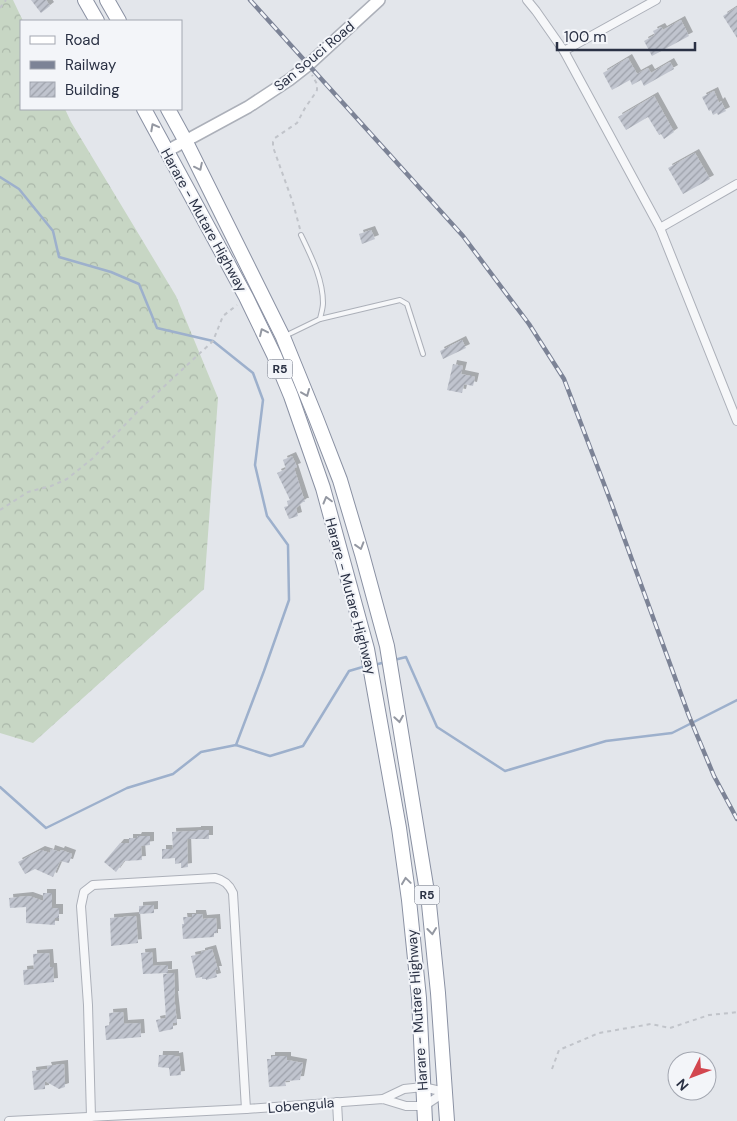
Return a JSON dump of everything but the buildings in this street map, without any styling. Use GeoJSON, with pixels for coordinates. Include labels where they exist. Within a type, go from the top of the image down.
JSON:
{"type":"FeatureCollection","features":[{"type":"Feature","properties":{"kind":"highway"},"geometry":{"type":"LineString","coordinates":[[85,0],[96,20]]}},
{"type":"Feature","properties":{"kind":"highway"},"geometry":{"type":"LineString","coordinates":[[107,0],[118,20]]}},
{"type":"Feature","properties":{"kind":"highway","name":"Harare - Mutare Highway"},"geometry":{"type":"LineString","coordinates":[[145,110],[246,297],[274,355],[320,478],[367,649],[399,828],[409,900],[419,998],[425,1121]]}},
{"type":"Feature","properties":{"kind":"highway","name":"Harare - Mutare Highway"},"geometry":{"type":"LineString","coordinates":[[169,110],[283,337],[340,480],[362,554],[387,646],[429,904],[438,992],[447,1121]]}},
{"type":"Feature","properties":{"kind":"street","name":"San Souci Road"},"geometry":{"type":"LineString","coordinates":[[167,151],[248,108],[273,91],[307,66],[379,0]]}},
{"type":"Feature","properties":{"kind":"street"},"geometry":{"type":"LineString","coordinates":[[527,0],[564,51],[660,228],[737,421]]}},
{"type":"Feature","properties":{"kind":"street"},"geometry":{"type":"LineString","coordinates":[[564,51],[656,0]]}},
{"type":"Feature","properties":{"kind":"street"},"geometry":{"type":"LineString","coordinates":[[660,228],[737,184]]}},
{"type":"Feature","properties":{"kind":"street"},"geometry":{"type":"LineString","coordinates":[[91,1117],[88,1005],[81,906],[84,892],[93,885],[189,879],[220,879],[230,887],[233,893],[246,1109]]}},
{"type":"Feature","properties":{"kind":"street","name":"Lobengula"},"geometry":{"type":"LineString","coordinates":[[383,1099],[404,1089],[423,1087],[446,1092]]}},
{"type":"Feature","properties":{"kind":"street"},"geometry":{"type":"LineString","coordinates":[[424,1106],[446,1092]]}},
{"type":"Feature","properties":{"kind":"street","name":"Lobengula"},"geometry":{"type":"LineString","coordinates":[[9,1121],[246,1109],[383,1099],[406,1106],[424,1106]]}},
{"type":"Feature","properties":{"kind":"street"},"geometry":{"type":"LineString","coordinates":[[337,1102],[338,1121]]}},
{"type":"Feature","properties":{"kind":"lane"},"geometry":{"type":"LineString","coordinates":[[301,235],[319,278],[323,301],[320,319]]}},
{"type":"Feature","properties":{"kind":"lane"},"geometry":{"type":"LineString","coordinates":[[283,337],[320,319],[400,300],[407,304],[423,354]]}},
{"type":"Feature","properties":{"kind":"path"},"geometry":{"type":"LineString","coordinates":[[0,8],[6,0]]}},
{"type":"Feature","properties":{"kind":"path"},"geometry":{"type":"LineString","coordinates":[[301,235],[293,203],[273,148],[273,142],[275,138],[297,123],[316,90],[317,84],[307,66]]}},
{"type":"Feature","properties":{"kind":"path"},"geometry":{"type":"LineString","coordinates":[[0,510],[28,492],[51,486],[67,479],[92,459],[142,407],[213,341],[223,316],[246,297]]}},
{"type":"Feature","properties":{"kind":"path"},"geometry":{"type":"LineString","coordinates":[[552,1069],[559,1050],[599,1033],[651,1024],[670,1028],[709,1015],[737,1012]]}},
{"type":"Feature","properties":{"kind":"green space"},"geometry":{"type":"Polygon","coordinates":[[[0,0],[13,0],[23,20],[20,20],[20,110],[65,110],[176,296],[218,398],[204,589],[33,743],[0,733],[0,0]]]}},
{"type":"Feature","properties":{"kind":"waterway"},"geometry":{"type":"LineString","coordinates":[[0,177],[19,189],[53,231],[59,257],[111,272],[139,284],[157,328],[213,341],[253,373],[263,400],[255,465],[267,516],[288,545],[289,600],[236,745]]}},
{"type":"Feature","properties":{"kind":"waterway"},"geometry":{"type":"LineString","coordinates":[[394,660],[406,657],[437,727],[505,771],[606,741],[672,733],[737,700]]}},
{"type":"Feature","properties":{"kind":"waterway"},"geometry":{"type":"LineString","coordinates":[[374,665],[386,662]]}},
{"type":"Feature","properties":{"kind":"waterway"},"geometry":{"type":"LineString","coordinates":[[0,787],[46,828],[127,788],[173,774],[201,752],[236,745],[270,756],[303,746],[349,671],[366,666]]}},
{"type":"Feature","properties":{"kind":"railway"},"geometry":{"type":"LineString","coordinates":[[250,0],[463,236],[529,324],[564,379],[689,716],[714,776],[737,819]]}}]}
